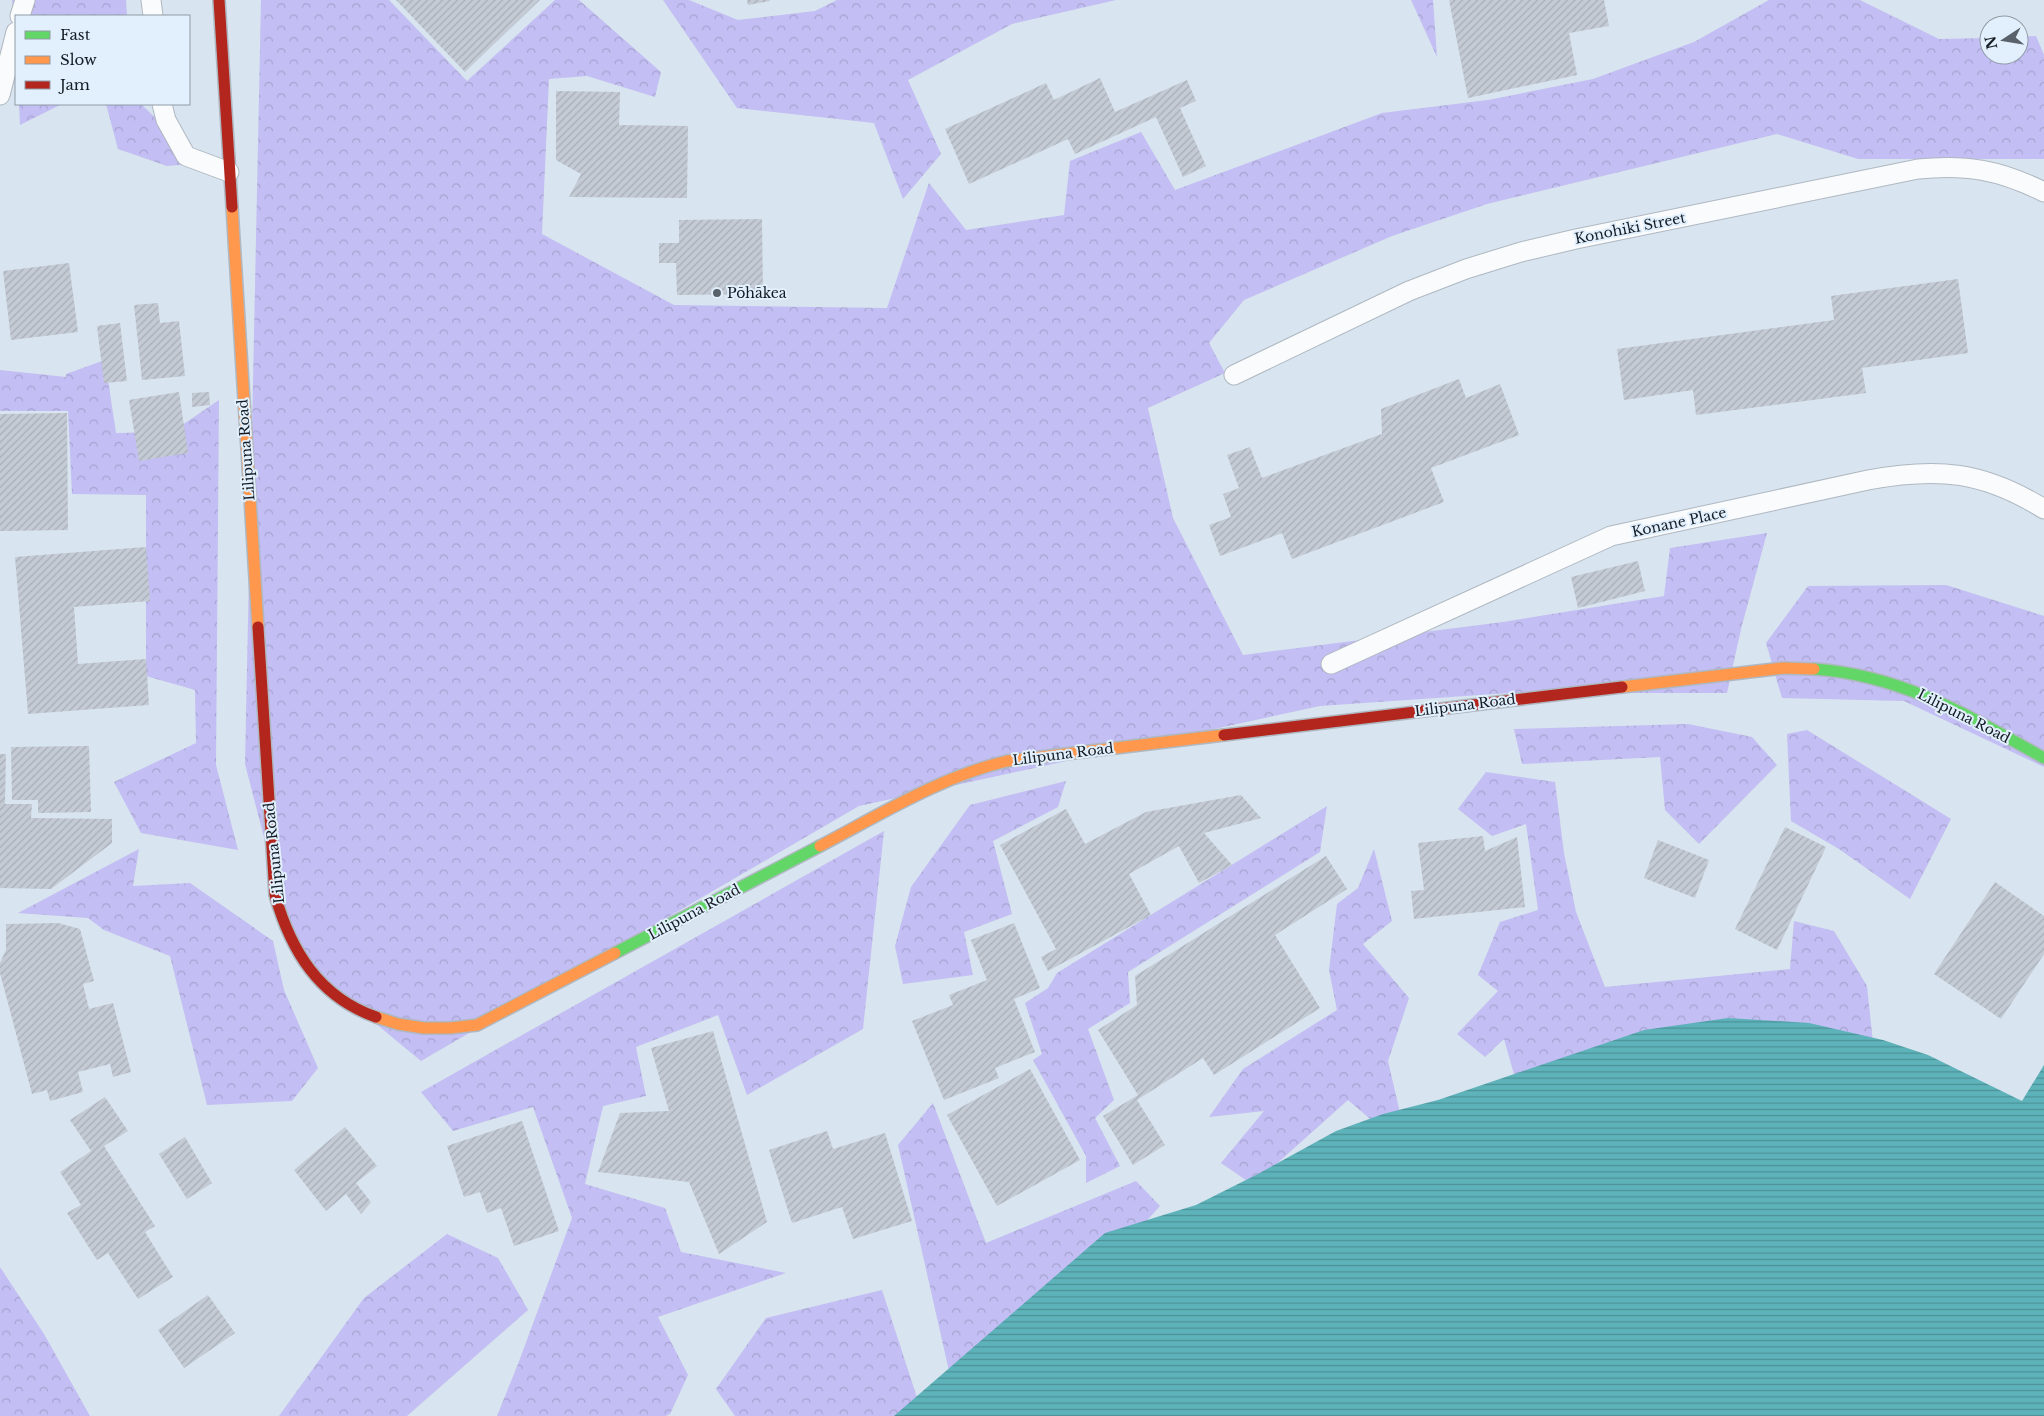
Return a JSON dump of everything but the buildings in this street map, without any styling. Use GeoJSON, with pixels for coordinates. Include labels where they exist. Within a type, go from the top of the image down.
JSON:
{"type":"FeatureCollection","features":[{"type":"Feature","properties":{"kind":"street","name":"Lilipuna Road"},"geometry":{"type":"LineString","coordinates":[[219,0],[275,895],[283,923],[291,941],[313,973],[333,993],[357,1010],[380,1020],[404,1027],[428,1030],[453,1030],[477,1025],[940,783],[978,768],[1015,760],[1783,668],[1848,673],[1882,680],[1914,690],[1946,704],[2044,758]]}},
{"type":"Feature","properties":{"kind":"lane"},"geometry":{"type":"LineString","coordinates":[[20,15],[25,0]]}},
{"type":"Feature","properties":{"kind":"lane"},"geometry":{"type":"LineString","coordinates":[[151,0],[153,15]]}},
{"type":"Feature","properties":{"kind":"lane"},"geometry":{"type":"LineString","coordinates":[[0,96],[15,36]]}},
{"type":"Feature","properties":{"kind":"lane"},"geometry":{"type":"LineString","coordinates":[[162,105],[166,120],[186,156],[229,172]]}},
{"type":"Feature","properties":{"kind":"lane","name":"Konohiki Street"},"geometry":{"type":"LineString","coordinates":[[1234,375],[1417,288],[1466,269],[1576,239],[1926,168],[1968,167],[1995,172],[2022,180],[2044,192]]}},
{"type":"Feature","properties":{"kind":"lane","name":"Konane Place"},"geometry":{"type":"LineString","coordinates":[[1331,664],[1611,536],[1849,484],[1902,474],[1937,472],[1998,485],[2044,509]]}},
{"type":"Feature","properties":{"kind":"green space"},"geometry":{"type":"Polygon","coordinates":[[[12,0],[126,0],[127,15],[15,15],[15,23],[12,0]]]}},
{"type":"Feature","properties":{"kind":"green space"},"geometry":{"type":"Polygon","coordinates":[[[261,0],[389,0],[467,81],[555,0],[579,0],[661,72],[655,97],[587,76],[549,79],[542,234],[674,305],[887,308],[929,183],[966,230],[1064,215],[1070,161],[1141,132],[1175,190],[1382,113],[1488,100],[1593,79],[1694,42],[1769,0],[1860,0],[1939,39],[1979,38],[1979,65],[2029,65],[2029,36],[2036,36],[2044,55],[2044,159],[1858,159],[1777,134],[1487,204],[1392,236],[1244,300],[1209,343],[1225,373],[1148,408],[1173,518],[1243,655],[1503,622],[1664,596],[1670,548],[1767,533],[1741,629],[1727,693],[1509,693],[1320,706],[859,806],[421,1061],[295,957],[245,764],[261,0]]]}},
{"type":"Feature","properties":{"kind":"green space"},"geometry":{"type":"Polygon","coordinates":[[[663,0],[689,0],[738,20],[815,11],[837,0],[1116,0],[1012,24],[908,80],[941,154],[903,199],[874,123],[737,108],[663,0]]]}},
{"type":"Feature","properties":{"kind":"green space"},"geometry":{"type":"Polygon","coordinates":[[[1411,0],[1433,0],[1437,57],[1411,0]]]}},
{"type":"Feature","properties":{"kind":"green space"},"geometry":{"type":"Polygon","coordinates":[[[19,105],[60,105],[20,125],[19,105]]]}},
{"type":"Feature","properties":{"kind":"green space"},"geometry":{"type":"Polygon","coordinates":[[[106,105],[142,105],[202,163],[167,166],[118,149],[106,105]]]}},
{"type":"Feature","properties":{"kind":"green space"},"geometry":{"type":"Polygon","coordinates":[[[105,360],[116,433],[172,432],[219,400],[216,765],[238,850],[141,833],[114,782],[196,743],[195,690],[146,676],[146,495],[72,494],[68,411],[0,411],[0,370],[66,377],[66,374],[105,360]]]}},
{"type":"Feature","properties":{"kind":"green space"},"geometry":{"type":"Polygon","coordinates":[[[1946,585],[2044,616],[2044,767],[1904,701],[1782,698],[1766,643],[1808,586],[1946,585]]]}},
{"type":"Feature","properties":{"kind":"green space"},"geometry":{"type":"Polygon","coordinates":[[[1688,724],[1752,737],[1777,765],[1699,844],[1665,810],[1660,757],[1522,764],[1514,729],[1688,724]]]}},
{"type":"Feature","properties":{"kind":"green space"},"geometry":{"type":"Polygon","coordinates":[[[1807,730],[1951,819],[1910,899],[1839,849],[1791,821],[1787,734],[1807,730]]]}},
{"type":"Feature","properties":{"kind":"green space"},"geometry":{"type":"Polygon","coordinates":[[[1486,772],[1555,782],[1564,853],[1576,912],[1605,987],[1790,969],[1794,921],[1834,931],[1867,986],[1874,1052],[1519,1092],[1504,1039],[1485,1057],[1457,1034],[1498,991],[1478,975],[1500,922],[1538,910],[1526,824],[1492,836],[1458,809],[1486,772]]]}},
{"type":"Feature","properties":{"kind":"green space"},"geometry":{"type":"Polygon","coordinates":[[[1066,781],[1058,807],[993,841],[1012,914],[964,932],[973,975],[903,984],[895,946],[911,887],[970,805],[1066,781]]]}},
{"type":"Feature","properties":{"kind":"green space"},"geometry":{"type":"Polygon","coordinates":[[[1327,806],[1320,852],[1128,972],[1130,1003],[1088,1029],[1114,1100],[1095,1118],[1120,1166],[1086,1183],[1086,1156],[1033,1060],[1042,1054],[1025,1003],[1048,988],[1057,973],[1327,806]]]}},
{"type":"Feature","properties":{"kind":"green space"},"geometry":{"type":"Polygon","coordinates":[[[884,831],[863,1029],[747,1095],[718,1015],[636,1047],[646,1096],[603,1106],[585,1184],[665,1208],[681,1252],[786,1273],[658,1317],[688,1375],[670,1414],[666,1416],[497,1416],[572,1218],[533,1107],[453,1131],[421,1092],[884,831]]]}},
{"type":"Feature","properties":{"kind":"green space"},"geometry":{"type":"Polygon","coordinates":[[[139,849],[133,886],[190,883],[273,941],[284,990],[318,1068],[292,1101],[207,1105],[170,956],[104,930],[88,918],[18,913],[139,849]]]}},
{"type":"Feature","properties":{"kind":"green space"},"geometry":{"type":"Polygon","coordinates":[[[1374,849],[1392,921],[1363,944],[1409,998],[1388,1061],[1401,1117],[1376,1124],[1348,1100],[1253,1185],[1221,1163],[1264,1111],[1209,1117],[1243,1069],[1337,1010],[1329,970],[1337,904],[1358,888],[1374,849]]]}},
{"type":"Feature","properties":{"kind":"green space"},"geometry":{"type":"Polygon","coordinates":[[[933,1103],[986,1243],[1136,1181],[1160,1206],[1077,1298],[958,1411],[898,1145],[933,1103]]]}},
{"type":"Feature","properties":{"kind":"green space"},"geometry":{"type":"Polygon","coordinates":[[[447,1234],[498,1258],[528,1310],[407,1416],[279,1416],[364,1298],[447,1234]]]}},
{"type":"Feature","properties":{"kind":"green space"},"geometry":{"type":"Polygon","coordinates":[[[0,1267],[44,1334],[90,1416],[0,1416],[0,1267]]]}},
{"type":"Feature","properties":{"kind":"green space"},"geometry":{"type":"Polygon","coordinates":[[[882,1290],[923,1416],[735,1416],[716,1389],[766,1318],[882,1290]]]}},
{"type":"Feature","properties":{"kind":"water"},"geometry":{"type":"Polygon","coordinates":[[[1728,1018],[1809,1023],[1883,1040],[1928,1055],[2022,1101],[2044,1065],[2044,1416],[894,1416],[1105,1233],[1196,1205],[1256,1175],[1336,1131],[1383,1114],[1438,1100],[1644,1030],[1728,1018]]]}},
{"type":"Feature","properties":{"kind":"traffic: fast"},"geometry":{"type":"LineString","coordinates":[[1814,669],[1846,673],[1906,689],[1961,713],[2044,758]]}},
{"type":"Feature","properties":{"kind":"traffic: fast"},"geometry":{"type":"LineString","coordinates":[[615,953],[820,846]]}},
{"type":"Feature","properties":{"kind":"traffic: slow"},"geometry":{"type":"LineString","coordinates":[[232,207],[258,627]]}},
{"type":"Feature","properties":{"kind":"traffic: slow"},"geometry":{"type":"LineString","coordinates":[[1622,687],[1783,668],[1814,669]]}},
{"type":"Feature","properties":{"kind":"traffic: slow"},"geometry":{"type":"LineString","coordinates":[[820,846],[934,786],[1007,761],[1224,735]]}},
{"type":"Feature","properties":{"kind":"traffic: slow"},"geometry":{"type":"LineString","coordinates":[[376,1017],[398,1024],[424,1028],[477,1025],[615,953]]}},
{"type":"Feature","properties":{"kind":"traffic: jam"},"geometry":{"type":"LineString","coordinates":[[219,0],[232,207]]}},
{"type":"Feature","properties":{"kind":"traffic: jam"},"geometry":{"type":"LineString","coordinates":[[258,627],[275,895],[290,935],[310,970],[338,997],[376,1017]]}},
{"type":"Feature","properties":{"kind":"traffic: jam"},"geometry":{"type":"LineString","coordinates":[[1224,735],[1622,687]]}},
{"type":"Feature","properties":{"kind":"place","name":"Pōhākea"},"geometry":{"type":"Point","coordinates":[717,293]}}]}
